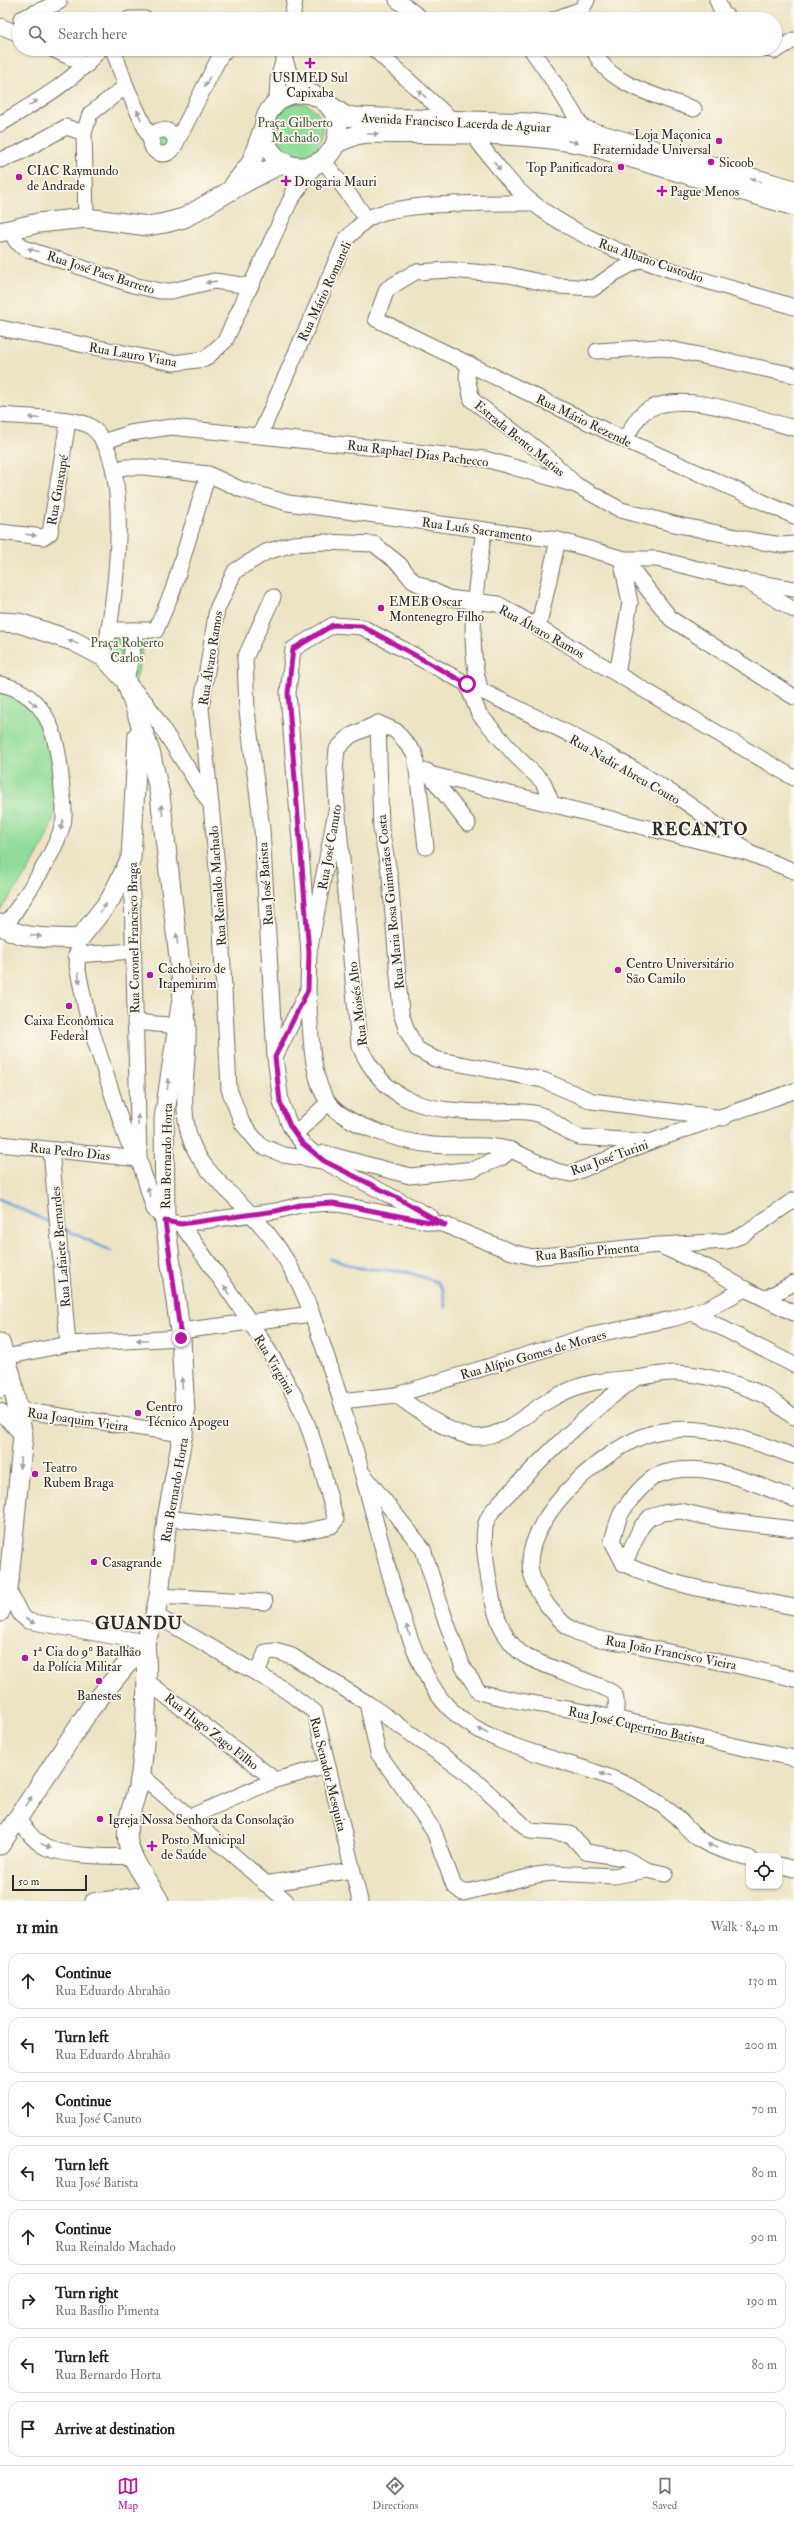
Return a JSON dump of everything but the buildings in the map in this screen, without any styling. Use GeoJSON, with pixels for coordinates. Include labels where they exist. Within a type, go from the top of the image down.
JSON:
{"type":"FeatureCollection","features":[{"type":"Feature","properties":{"kind":"main road"},"geometry":{"type":"LineString","coordinates":[[4,230],[86,218],[148,226],[184,218],[227,192],[289,164],[320,162],[332,153],[338,134],[336,118],[329,105],[322,98],[301,93],[286,95],[277,100],[267,114],[251,163],[242,178],[227,192]]}},
{"type":"Feature","properties":{"kind":"main road","name":"Avenida Francisco Lacerda de Aguiar"},"geometry":{"type":"LineString","coordinates":[[329,105],[345,116],[354,118],[529,123],[584,130],[794,190]]}},
{"type":"Feature","properties":{"kind":"main road"},"geometry":{"type":"LineString","coordinates":[[264,127],[266,141],[270,150],[289,164]]}},
{"type":"Feature","properties":{"kind":"main road","name":"Avenida Francisco Lacerda de Aguiar"},"geometry":{"type":"LineString","coordinates":[[336,143],[356,135],[368,133],[531,136],[588,145],[794,206]]}},
{"type":"Feature","properties":{"kind":"main road"},"geometry":{"type":"LineString","coordinates":[[0,610],[19,623]]}},
{"type":"Feature","properties":{"kind":"main road"},"geometry":{"type":"LineString","coordinates":[[0,622],[19,623],[73,641],[104,657],[126,681]]}},
{"type":"Feature","properties":{"kind":"main road","name":"Rua Bernardo Horta"},"geometry":{"type":"LineString","coordinates":[[7,1830],[90,1709],[145,1642],[155,1615],[167,1518],[183,1434],[185,1413],[173,1222],[164,1119],[183,992],[160,795],[151,754],[126,681]]}},
{"type":"Feature","properties":{"kind":"main road","name":"Rua Coronel Francisco Braga"},"geometry":{"type":"LineString","coordinates":[[131,858],[138,759],[138,717]]}},
{"type":"Feature","properties":{"kind":"main road"},"geometry":{"type":"LineString","coordinates":[[2,925],[25,935],[78,947],[110,900],[131,858]]}},
{"type":"Feature","properties":{"kind":"main road"},"geometry":{"type":"LineString","coordinates":[[0,1612],[8,1590],[23,1436],[19,1410],[6,1358]]}},
{"type":"Feature","properties":{"kind":"main road"},"geometry":{"type":"LineString","coordinates":[[145,1642],[148,1682],[141,1775],[130,1813],[128,1835],[133,1857],[156,1895]]}},
{"type":"Feature","properties":{"kind":"street"},"geometry":{"type":"LineString","coordinates":[[397,0],[413,12]]}},
{"type":"Feature","properties":{"kind":"street"},"geometry":{"type":"LineString","coordinates":[[717,0],[722,12]]}},
{"type":"Feature","properties":{"kind":"street"},"geometry":{"type":"LineString","coordinates":[[36,12],[59,2]]}},
{"type":"Feature","properties":{"kind":"street"},"geometry":{"type":"LineString","coordinates":[[572,12],[584,7]]}},
{"type":"Feature","properties":{"kind":"street"},"geometry":{"type":"LineString","coordinates":[[1,26],[12,22]]}},
{"type":"Feature","properties":{"kind":"street"},"geometry":{"type":"LineString","coordinates":[[1,26],[12,31]]}},
{"type":"Feature","properties":{"kind":"street"},"geometry":{"type":"LineString","coordinates":[[782,47],[794,40]]}},
{"type":"Feature","properties":{"kind":"street"},"geometry":{"type":"LineString","coordinates":[[67,56],[87,65]]}},
{"type":"Feature","properties":{"kind":"street"},"geometry":{"type":"LineString","coordinates":[[0,124],[55,90],[87,65],[94,56]]}},
{"type":"Feature","properties":{"kind":"street"},"geometry":{"type":"LineString","coordinates":[[115,56],[126,86],[152,143],[155,134],[165,131],[173,135],[175,145],[220,56]]}},
{"type":"Feature","properties":{"kind":"street"},"geometry":{"type":"LineString","coordinates":[[286,56],[291,78],[301,93]]}},
{"type":"Feature","properties":{"kind":"street"},"geometry":{"type":"LineString","coordinates":[[277,100],[278,79],[286,56]]}},
{"type":"Feature","properties":{"kind":"street"},"geometry":{"type":"LineString","coordinates":[[382,56],[452,120]]}},
{"type":"Feature","properties":{"kind":"street"},"geometry":{"type":"LineString","coordinates":[[535,56],[558,88],[584,130]]}},
{"type":"Feature","properties":{"kind":"street"},"geometry":{"type":"LineString","coordinates":[[596,56],[619,80],[694,109]]}},
{"type":"Feature","properties":{"kind":"street"},"geometry":{"type":"LineString","coordinates":[[86,218],[84,133],[90,114],[122,92],[126,86]]}},
{"type":"Feature","properties":{"kind":"street"},"geometry":{"type":"LineString","coordinates":[[0,160],[19,153],[66,127],[84,133]]}},
{"type":"Feature","properties":{"kind":"street","name":"Rua Albano Custodio"},"geometry":{"type":"LineString","coordinates":[[473,135],[505,175],[533,203],[588,238],[641,259],[794,307]]}},
{"type":"Feature","properties":{"kind":"street"},"geometry":{"type":"LineString","coordinates":[[320,162],[367,219]]}},
{"type":"Feature","properties":{"kind":"street","name":"Rua Lauro Viana"},"geometry":{"type":"LineString","coordinates":[[290,201],[320,162]]}},
{"type":"Feature","properties":{"kind":"street","name":"Rua Lauro Viana"},"geometry":{"type":"LineString","coordinates":[[0,328],[173,363],[205,359],[226,341],[290,201],[296,180],[289,164]]}},
{"type":"Feature","properties":{"kind":"street","name":"Rua Mário Romaneli"},"geometry":{"type":"LineString","coordinates":[[260,435],[346,239],[367,219],[393,210],[465,203],[533,203]]}},
{"type":"Feature","properties":{"kind":"street","name":"Rua José Paes Barreto"},"geometry":{"type":"LineString","coordinates":[[4,230],[24,248],[133,285],[166,291],[214,281],[250,286]]}},
{"type":"Feature","properties":{"kind":"street","name":"Rua Mário Rezende"},"geometry":{"type":"LineString","coordinates":[[641,259],[615,273],[594,288],[558,286],[509,275],[450,270],[415,272],[387,289],[376,319],[624,440],[794,516]]}},
{"type":"Feature","properties":{"kind":"street"},"geometry":{"type":"LineString","coordinates":[[597,351],[660,347],[794,375]]}},
{"type":"Feature","properties":{"kind":"street","name":"Estrada Bento Matias"},"geometry":{"type":"LineString","coordinates":[[469,364],[467,376],[472,400],[546,456],[576,485]]}},
{"type":"Feature","properties":{"kind":"street"},"geometry":{"type":"LineString","coordinates":[[624,440],[636,420],[648,409],[666,404],[699,402],[794,428]]}},
{"type":"Feature","properties":{"kind":"street"},"geometry":{"type":"LineString","coordinates":[[0,415],[68,421],[88,425],[103,442],[114,471],[119,531],[115,598],[104,657]]}},
{"type":"Feature","properties":{"kind":"street","name":"Rua Guaxupé"},"geometry":{"type":"LineString","coordinates":[[0,532],[43,537],[50,533],[68,421]]}},
{"type":"Feature","properties":{"kind":"street","name":"Rua Raphael Dias Pachecco"},"geometry":{"type":"LineString","coordinates":[[103,442],[130,433],[170,427],[484,459],[576,485],[622,510],[674,524],[756,541],[782,545],[794,544]]}},
{"type":"Feature","properties":{"kind":"street","name":"Rua Luís Sacramento"},"geometry":{"type":"LineString","coordinates":[[114,471],[124,467],[144,467],[208,474],[240,489],[288,503],[386,515],[558,540],[622,559],[658,559],[746,581]]}},
{"type":"Feature","properties":{"kind":"street"},"geometry":{"type":"LineString","coordinates":[[109,630],[156,630],[173,590],[208,474]]}},
{"type":"Feature","properties":{"kind":"street"},"geometry":{"type":"LineString","coordinates":[[484,530],[475,602],[475,673],[488,693]]}},
{"type":"Feature","properties":{"kind":"street"},"geometry":{"type":"LineString","coordinates":[[538,628],[558,540]]}},
{"type":"Feature","properties":{"kind":"street","name":"Rua Álvaro Ramos"},"geometry":{"type":"LineString","coordinates":[[211,805],[200,708],[217,609],[234,571],[266,552],[293,544],[323,542],[374,544],[399,564],[413,581],[448,598],[498,604],[794,778]]}},
{"type":"Feature","properties":{"kind":"street"},"geometry":{"type":"LineString","coordinates":[[617,674],[630,604],[622,559]]}},
{"type":"Feature","properties":{"kind":"street"},"geometry":{"type":"LineString","coordinates":[[622,559],[671,619],[794,697]]}},
{"type":"Feature","properties":{"kind":"street"},"geometry":{"type":"LineString","coordinates":[[746,581],[794,589]]}},
{"type":"Feature","properties":{"kind":"street"},"geometry":{"type":"LineString","coordinates":[[746,581],[794,610]]}},
{"type":"Feature","properties":{"kind":"street","name":"Rua José Batista"},"geometry":{"type":"LineString","coordinates":[[273,597],[245,658],[247,711],[262,829],[275,1057],[280,1102],[290,1126],[295,1134],[324,1161]]}},
{"type":"Feature","properties":{"kind":"street"},"geometry":{"type":"LineString","coordinates":[[309,952],[288,693],[293,649],[333,625],[362,626],[467,684],[488,693]]}},
{"type":"Feature","properties":{"kind":"street"},"geometry":{"type":"LineString","coordinates":[[126,681],[136,630]]}},
{"type":"Feature","properties":{"kind":"street","name":"Rua Reinaldo Machado"},"geometry":{"type":"LineString","coordinates":[[126,681],[147,704],[211,805],[219,888],[229,1089],[242,1123],[260,1145],[284,1155],[324,1161],[396,1197],[445,1225]]}},
{"type":"Feature","properties":{"kind":"street"},"geometry":{"type":"LineString","coordinates":[[0,684],[20,691],[48,717],[53,728],[60,765],[64,822],[56,842],[2,925]]}},
{"type":"Feature","properties":{"kind":"street"},"geometry":{"type":"LineString","coordinates":[[467,684],[479,714],[505,745],[543,782],[552,804]]}},
{"type":"Feature","properties":{"kind":"street","name":"Rua Nadir Abreu Couto"},"geometry":{"type":"LineString","coordinates":[[488,693],[649,780],[700,814],[749,853]]}},
{"type":"Feature","properties":{"kind":"street"},"geometry":{"type":"LineString","coordinates":[[378,723],[396,731],[468,824]]}},
{"type":"Feature","properties":{"kind":"street","name":"Rua José Canuto"},"geometry":{"type":"LineString","coordinates":[[275,1057],[308,990],[309,952],[338,806],[335,771],[337,749],[350,736],[378,723]]}},
{"type":"Feature","properties":{"kind":"street","name":"Rua Maria Rosa Guimarães Costa"},"geometry":{"type":"LineString","coordinates":[[378,723],[381,830],[390,877],[401,1013],[407,1031],[417,1049],[435,1059],[455,1064],[543,1080],[592,1101],[724,1118]]}},
{"type":"Feature","properties":{"kind":"street"},"geometry":{"type":"LineString","coordinates":[[415,754],[426,847]]}},
{"type":"Feature","properties":{"kind":"street"},"geometry":{"type":"LineString","coordinates":[[429,774],[749,853],[794,871]]}},
{"type":"Feature","properties":{"kind":"street","name":"Rua Moisés Alto"},"geometry":{"type":"LineString","coordinates":[[338,806],[359,1045],[369,1066],[378,1079],[400,1097],[419,1104],[467,1112],[534,1113],[568,1133],[579,1137],[650,1142]]}},
{"type":"Feature","properties":{"kind":"street","name":"Rua Coronel Francisco Braga"},"geometry":{"type":"LineString","coordinates":[[131,858],[139,1159]]}},
{"type":"Feature","properties":{"kind":"street"},"geometry":{"type":"LineString","coordinates":[[134,951],[78,947],[88,1019],[127,1140],[139,1159]]}},
{"type":"Feature","properties":{"kind":"street"},"geometry":{"type":"LineString","coordinates":[[295,1134],[328,1103],[315,1068],[308,990]]}},
{"type":"Feature","properties":{"kind":"street"},"geometry":{"type":"LineString","coordinates":[[183,992],[190,1034],[186,1109],[189,1134],[197,1153],[212,1174],[252,1214],[281,1251],[301,1286],[312,1314],[340,1401],[407,1628],[429,1682],[449,1708],[496,1739],[609,1776],[646,1794],[673,1814],[699,1840],[746,1857]]}},
{"type":"Feature","properties":{"kind":"street"},"geometry":{"type":"LineString","coordinates":[[135,1022],[178,1026]]}},
{"type":"Feature","properties":{"kind":"street","name":"Rua José Turini"},"geometry":{"type":"LineString","coordinates":[[328,1103],[364,1126],[400,1140],[434,1146],[491,1145],[511,1150],[556,1171],[571,1174],[650,1142],[724,1118],[794,1091]]}},
{"type":"Feature","properties":{"kind":"street","name":"Rua Pedro Dias"},"geometry":{"type":"LineString","coordinates":[[0,1144],[139,1159]]}},
{"type":"Feature","properties":{"kind":"street"},"geometry":{"type":"LineString","coordinates":[[309,1148],[410,1176],[474,1169],[501,1158],[511,1150]]}},
{"type":"Feature","properties":{"kind":"street","name":"Rua Lafaiete Bernardes"},"geometry":{"type":"LineString","coordinates":[[51,1150],[68,1344]]}},
{"type":"Feature","properties":{"kind":"street","name":"Rua Virginia"},"geometry":{"type":"LineString","coordinates":[[139,1159],[154,1209],[173,1222],[250,1322],[296,1399],[306,1423],[336,1520],[331,1526],[296,1533],[167,1518]]}},
{"type":"Feature","properties":{"kind":"street","name":"Rua Basílio Pimenta"},"geometry":{"type":"LineString","coordinates":[[173,1222],[252,1214],[300,1205],[333,1203],[445,1225],[512,1252],[532,1257],[659,1245],[727,1241],[741,1236],[794,1200]]}},
{"type":"Feature","properties":{"kind":"street"},"geometry":{"type":"LineString","coordinates":[[659,1245],[709,1268],[745,1289],[794,1312]]}},
{"type":"Feature","properties":{"kind":"street"},"geometry":{"type":"LineString","coordinates":[[766,1298],[794,1283]]}},
{"type":"Feature","properties":{"kind":"street","name":"Rua Alípio Gomes de Moraes"},"geometry":{"type":"LineString","coordinates":[[340,1401],[396,1395],[588,1336],[672,1319],[693,1313],[726,1300],[745,1289]]}},
{"type":"Feature","properties":{"kind":"street"},"geometry":{"type":"LineString","coordinates":[[693,1313],[794,1365]]}},
{"type":"Feature","properties":{"kind":"street"},"geometry":{"type":"LineString","coordinates":[[0,1390],[6,1358],[68,1344],[180,1335],[250,1322],[312,1314]]}},
{"type":"Feature","properties":{"kind":"street"},"geometry":{"type":"LineString","coordinates":[[396,1395],[427,1417],[462,1435],[476,1437],[493,1434],[513,1425],[553,1397],[577,1387],[595,1381],[636,1378],[660,1374],[692,1374],[759,1393],[794,1417]]}},
{"type":"Feature","properties":{"kind":"street"},"geometry":{"type":"LineString","coordinates":[[615,1719],[616,1697],[610,1690],[573,1677],[524,1655],[505,1635],[493,1606],[488,1574],[486,1523],[500,1502],[548,1453],[588,1415],[636,1378]]}},
{"type":"Feature","properties":{"kind":"street","name":"Rua Joaquim Vieira"},"geometry":{"type":"LineString","coordinates":[[19,1410],[183,1434]]}},
{"type":"Feature","properties":{"kind":"street"},"geometry":{"type":"LineString","coordinates":[[0,1411],[23,1436]]}},
{"type":"Feature","properties":{"kind":"street","name":"Rua João Francisco Vieira"},"geometry":{"type":"LineString","coordinates":[[794,1456],[739,1436],[709,1430],[681,1429],[654,1433],[636,1438],[605,1457],[564,1495],[538,1530],[530,1563],[538,1594],[554,1614],[576,1632],[718,1660],[794,1679]]}},
{"type":"Feature","properties":{"kind":"street"},"geometry":{"type":"LineString","coordinates":[[794,1499],[744,1479],[711,1472],[690,1470],[657,1475],[635,1494],[621,1513],[612,1541],[624,1564],[651,1576],[672,1583],[794,1607]]}},
{"type":"Feature","properties":{"kind":"street","name":"Rua José Cupertino Batista"},"geometry":{"type":"LineString","coordinates":[[362,1472],[423,1549],[443,1613],[462,1665],[479,1692],[537,1706],[615,1719],[743,1749],[794,1758]]}},
{"type":"Feature","properties":{"kind":"street"},"geometry":{"type":"LineString","coordinates":[[624,1564],[641,1527],[650,1517],[663,1513],[680,1511],[720,1520],[794,1529]]}},
{"type":"Feature","properties":{"kind":"street"},"geometry":{"type":"LineString","coordinates":[[8,1590],[21,1615],[37,1624],[145,1642]]}},
{"type":"Feature","properties":{"kind":"street"},"geometry":{"type":"LineString","coordinates":[[158,1596],[264,1602]]}},
{"type":"Feature","properties":{"kind":"street","name":"Rua Senador Mesquita"},"geometry":{"type":"LineString","coordinates":[[155,1615],[257,1673],[315,1712],[360,1901]]}},
{"type":"Feature","properties":{"kind":"street"},"geometry":{"type":"LineString","coordinates":[[257,1673],[263,1655],[269,1651],[275,1651],[292,1656],[367,1704],[467,1773],[530,1831],[570,1834],[586,1852],[624,1858],[647,1870],[665,1874]]}},
{"type":"Feature","properties":{"kind":"street","name":"Rua Hugo Zago Filho"},"geometry":{"type":"LineString","coordinates":[[148,1682],[275,1780]]}},
{"type":"Feature","properties":{"kind":"street"},"geometry":{"type":"LineString","coordinates":[[367,1704],[378,1753],[433,1829],[451,1879],[459,1891],[470,1892],[508,1880],[552,1873],[614,1876],[647,1870]]}},
{"type":"Feature","properties":{"kind":"street"},"geometry":{"type":"LineString","coordinates":[[190,1817],[275,1780],[327,1766]]}},
{"type":"Feature","properties":{"kind":"street"},"geometry":{"type":"LineString","coordinates":[[141,1775],[286,1901]]}},
{"type":"Feature","properties":{"kind":"street"},"geometry":{"type":"LineString","coordinates":[[7,1830],[36,1841],[46,1848],[74,1853],[133,1857]]}},
{"type":"Feature","properties":{"kind":"street"},"geometry":{"type":"LineString","coordinates":[[782,1866],[794,1869]]}},
{"type":"Feature","properties":{"kind":"street"},"geometry":{"type":"LineString","coordinates":[[265,1884],[352,1870]]}},
{"type":"Feature","properties":{"kind":"street"},"geometry":{"type":"LineString","coordinates":[[93,1901],[141,1895],[156,1895]]}},
{"type":"Feature","properties":{"kind":"green space","name":"Praça Gilberto Machado"},"geometry":{"type":"Polygon","coordinates":[[[295,102],[306,104],[315,110],[321,119],[323,130],[321,141],[315,150],[306,156],[295,158],[284,156],[275,150],[269,141],[267,130],[269,119],[275,110],[284,104],[295,102]]]}},
{"type":"Feature","properties":{"kind":"green space"},"geometry":{"type":"Polygon","coordinates":[[[160,135],[166,135],[170,139],[170,145],[166,149],[160,149],[156,145],[156,139],[160,135]]]}},
{"type":"Feature","properties":{"kind":"green space","name":"Praça Roberto Carlos"},"geometry":{"type":"Polygon","coordinates":[[[147,632],[135,684],[108,654],[112,634],[147,632]]]}},
{"type":"Feature","properties":{"kind":"green space"},"geometry":{"type":"Polygon","coordinates":[[[0,691],[19,697],[48,720],[58,777],[58,796],[55,814],[49,832],[41,848],[32,865],[0,911],[0,691]]]}},
{"type":"Feature","properties":{"kind":"waterway"},"geometry":{"type":"LineString","coordinates":[[0,1199],[53,1224]]}},
{"type":"Feature","properties":{"kind":"waterway"},"geometry":{"type":"LineString","coordinates":[[62,1228],[111,1251]]}},
{"type":"Feature","properties":{"kind":"waterway"},"geometry":{"type":"LineString","coordinates":[[330,1259],[360,1268],[407,1272],[437,1282],[443,1290],[445,1307]]}},
{"type":"Feature","properties":{"kind":"place","name":"USIMED Sul Capixaba"},"geometry":{"type":"Point","coordinates":[310,63]}},
{"type":"Feature","properties":{"kind":"place","name":"Loja Maçonica Fraternidade Universal"},"geometry":{"type":"Point","coordinates":[719,141]}},
{"type":"Feature","properties":{"kind":"place","name":"Sicoob"},"geometry":{"type":"Point","coordinates":[711,162]}},
{"type":"Feature","properties":{"kind":"place","name":"Top Panificadora"},"geometry":{"type":"Point","coordinates":[621,167]}},
{"type":"Feature","properties":{"kind":"place","name":"CIAC Raymundo de Andrade"},"geometry":{"type":"Point","coordinates":[19,177]}},
{"type":"Feature","properties":{"kind":"place","name":"Drogaria Mauri"},"geometry":{"type":"Point","coordinates":[286,181]}},
{"type":"Feature","properties":{"kind":"place","name":"Pague Menos"},"geometry":{"type":"Point","coordinates":[662,191]}},
{"type":"Feature","properties":{"kind":"place","name":"EMEB Oscar Montenegro Filho"},"geometry":{"type":"Point","coordinates":[381,608]}},
{"type":"Feature","properties":{"kind":"place","name":"Centro Universitário São Camilo"},"geometry":{"type":"Point","coordinates":[618,970]}},
{"type":"Feature","properties":{"kind":"place","name":"Cachoeiro de Itapemirim"},"geometry":{"type":"Point","coordinates":[150,975]}},
{"type":"Feature","properties":{"kind":"place","name":"Caixa Econômica Federal"},"geometry":{"type":"Point","coordinates":[69,1006]}},
{"type":"Feature","properties":{"kind":"place","name":"Centro Técnico Apogeu"},"geometry":{"type":"Point","coordinates":[138,1413]}},
{"type":"Feature","properties":{"kind":"place","name":"Teatro Rubem Braga"},"geometry":{"type":"Point","coordinates":[35,1474]}},
{"type":"Feature","properties":{"kind":"place","name":"Casagrande"},"geometry":{"type":"Point","coordinates":[94,1562]}},
{"type":"Feature","properties":{"kind":"place","name":"1ª Cia do 9º Batalhão da Polícia Militar"},"geometry":{"type":"Point","coordinates":[25,1658]}},
{"type":"Feature","properties":{"kind":"place","name":"Banestes"},"geometry":{"type":"Point","coordinates":[99,1681]}},
{"type":"Feature","properties":{"kind":"place","name":"Igreja Nossa Senhora da Consolação"},"geometry":{"type":"Point","coordinates":[100,1819]}},
{"type":"Feature","properties":{"kind":"place","name":"Posto Municipal de Saúde"},"geometry":{"type":"Point","coordinates":[152,1846]}},
{"type":"Feature","properties":{"kind":"district","name":"RECANTO"},"geometry":{"type":"Point","coordinates":[700,829]}},
{"type":"Feature","properties":{"kind":"district","name":"GUANDU"},"geometry":{"type":"Point","coordinates":[139,1623]}},
{"type":"Feature","properties":{"kind":"route"},"geometry":{"type":"LineString","coordinates":[[181,1338],[165,1221],[181,1224],[276,1211],[300,1205],[333,1203],[377,1210],[445,1225],[396,1197],[324,1161],[302,1143],[290,1126],[280,1102],[275,1057],[308,990],[309,952],[288,693],[293,649],[318,632],[333,625],[362,626],[421,657],[431,666],[467,684]]}}]}
